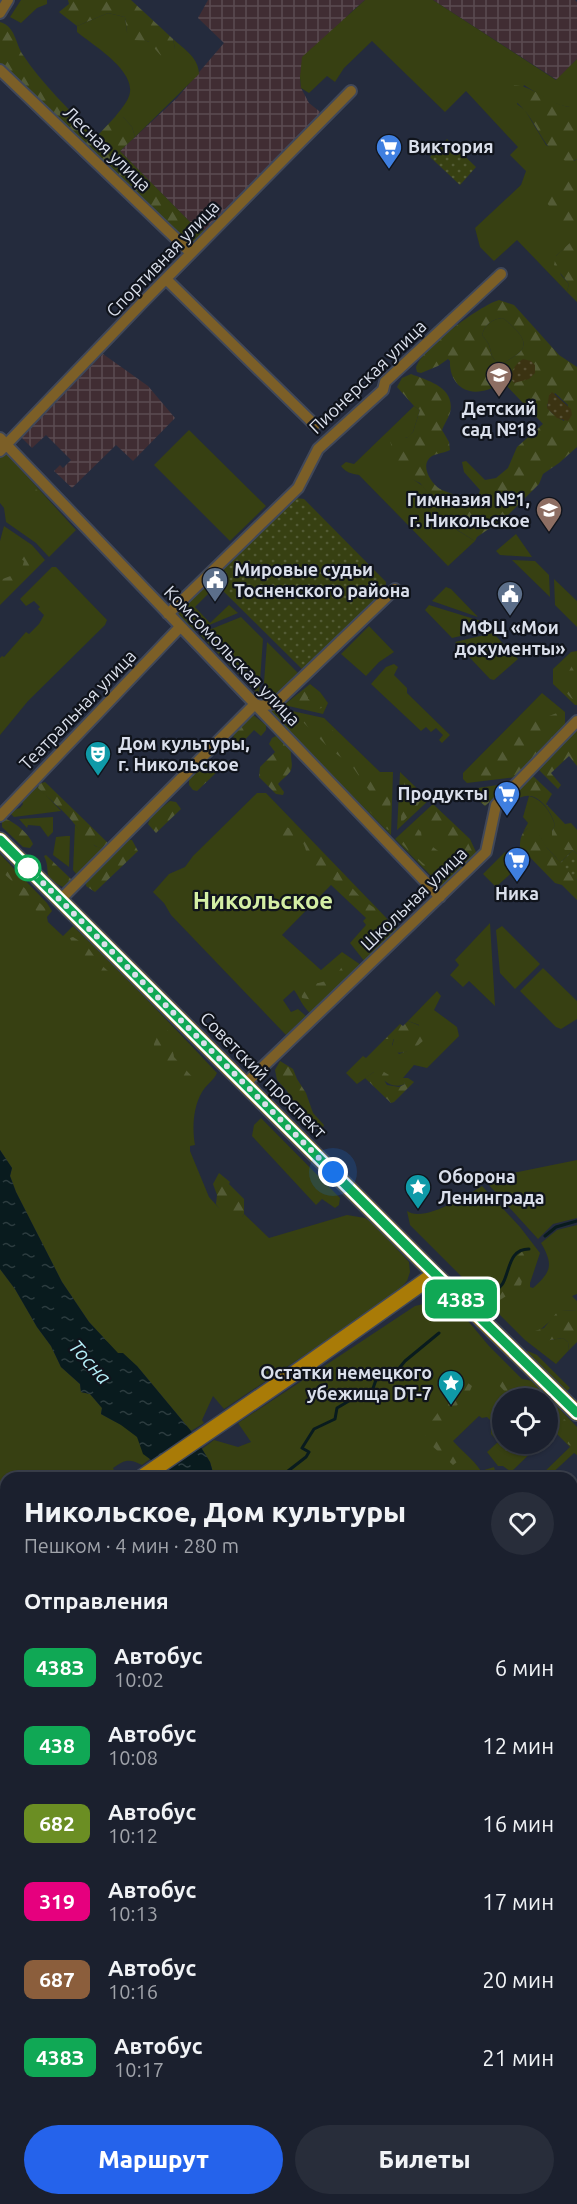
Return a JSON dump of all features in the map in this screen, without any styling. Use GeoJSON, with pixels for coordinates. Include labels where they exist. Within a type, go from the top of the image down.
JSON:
{"type":"FeatureCollection","features":[{"type":"Feature","properties":{"kind":"main road","name":"Советский проспект"},"geometry":{"type":"LineString","coordinates":[[0,840],[577,1413]]}},
{"type":"Feature","properties":{"kind":"main road"},"geometry":{"type":"LineString","coordinates":[[150,1472],[303,1368],[435,1274]]}},
{"type":"Feature","properties":{"kind":"street"},"geometry":{"type":"LineString","coordinates":[[0,13],[8,0]]}},
{"type":"Feature","properties":{"kind":"street","name":"Лесная улица"},"geometry":{"type":"LineString","coordinates":[[0,70],[191,253]]}},
{"type":"Feature","properties":{"kind":"street","name":"Спортивная улица"},"geometry":{"type":"LineString","coordinates":[[2,445],[351,91]]}},
{"type":"Feature","properties":{"kind":"street","name":"Пионерская улица"},"geometry":{"type":"LineString","coordinates":[[168,614],[298,488],[318,449],[383,390],[385,382],[501,274]]}},
{"type":"Feature","properties":{"kind":"street"},"geometry":{"type":"LineString","coordinates":[[166,279],[315,425]]}},
{"type":"Feature","properties":{"kind":"street","name":"Комсомольская улица"},"geometry":{"type":"LineString","coordinates":[[2,445],[440,897]]}},
{"type":"Feature","properties":{"kind":"street"},"geometry":{"type":"LineString","coordinates":[[60,900],[255,704],[261,706],[276,703],[395,590]]}},
{"type":"Feature","properties":{"kind":"street","name":"Театральная улица"},"geometry":{"type":"LineString","coordinates":[[0,816],[180,627]]}},
{"type":"Feature","properties":{"kind":"street","name":"Школьная улица"},"geometry":{"type":"LineString","coordinates":[[245,1084],[486,852],[496,805],[577,721]]}},
{"type":"Feature","properties":{"kind":"shaded area"},"geometry":{"type":"Polygon","coordinates":[[[208,0],[365,0],[350,13],[300,77],[301,88],[309,103],[324,115],[207,232],[194,226],[120,151],[177,98],[224,43],[198,18],[208,0]]]}},
{"type":"Feature","properties":{"kind":"shaded area"},"geometry":{"type":"Polygon","coordinates":[[[433,0],[575,0],[577,2],[577,59],[557,80],[433,0]]]}},
{"type":"Feature","properties":{"kind":"shaded area"},"geometry":{"type":"Polygon","coordinates":[[[103,354],[148,386],[175,418],[133,461],[116,445],[72,488],[54,471],[60,465],[63,468],[71,460],[46,435],[32,448],[21,437],[103,354]]]}},
{"type":"Feature","properties":{"kind":"green space"},"geometry":{"type":"Polygon","coordinates":[[[21,0],[47,0],[47,4],[37,8],[21,23],[10,17],[21,0]]]}},
{"type":"Feature","properties":{"kind":"green space"},"geometry":{"type":"Polygon","coordinates":[[[68,0],[131,0],[173,39],[175,49],[169,56],[163,58],[148,41],[133,40],[127,32],[125,17],[108,13],[77,26],[59,12],[69,4],[68,0]]]}},
{"type":"Feature","properties":{"kind":"green space"},"geometry":{"type":"Polygon","coordinates":[[[365,0],[433,0],[556,80],[577,59],[577,107],[563,106],[524,85],[517,104],[525,110],[546,145],[574,161],[577,159],[577,173],[574,173],[568,228],[575,239],[556,256],[561,275],[569,284],[567,292],[517,240],[494,261],[480,247],[475,228],[521,185],[526,171],[510,155],[518,147],[466,91],[445,112],[372,41],[344,68],[335,82],[327,76],[309,93],[301,88],[302,57],[365,0]]]}},
{"type":"Feature","properties":{"kind":"green space"},"geometry":{"type":"Polygon","coordinates":[[[108,13],[125,17],[127,32],[139,38],[175,49],[173,39],[190,54],[198,68],[199,74],[135,137],[132,127],[123,117],[115,117],[130,92],[125,75],[111,58],[77,32],[77,26],[108,13]]]}},
{"type":"Feature","properties":{"kind":"green space"},"geometry":{"type":"Polygon","coordinates":[[[0,22],[12,31],[23,55],[39,76],[92,133],[99,134],[115,117],[123,117],[132,127],[135,137],[120,151],[194,226],[207,232],[198,242],[190,242],[181,238],[0,64],[0,22]]]}},
{"type":"Feature","properties":{"kind":"green space"},"geometry":{"type":"Polygon","coordinates":[[[512,85],[529,89],[568,107],[577,107],[577,159],[569,163],[549,147],[508,90],[512,85]]]}},
{"type":"Feature","properties":{"kind":"green space"},"geometry":{"type":"Polygon","coordinates":[[[447,139],[476,167],[460,185],[430,157],[447,139]]]}},
{"type":"Feature","properties":{"kind":"green space"},"geometry":{"type":"Polygon","coordinates":[[[577,173],[577,302],[567,292],[569,284],[554,265],[556,256],[574,239],[547,203],[543,192],[564,176],[577,173]]]}},
{"type":"Feature","properties":{"kind":"green space","name":"Детский сад №18"},"geometry":{"type":"Polygon","coordinates":[[[499,300],[514,305],[559,355],[577,367],[577,447],[543,474],[539,484],[506,517],[477,537],[475,541],[451,526],[441,514],[436,502],[420,483],[400,472],[390,441],[393,436],[399,434],[407,438],[413,432],[420,410],[397,387],[402,378],[411,374],[439,386],[449,397],[451,404],[450,413],[442,430],[449,442],[450,450],[430,458],[426,464],[427,472],[440,489],[474,499],[478,497],[480,490],[464,472],[462,462],[466,461],[485,480],[496,478],[508,468],[517,447],[543,424],[505,384],[475,392],[458,385],[454,380],[448,359],[438,366],[421,373],[417,372],[416,368],[420,360],[428,350],[465,319],[499,300]],[[503,318],[490,323],[482,335],[488,343],[493,358],[502,363],[523,348],[523,342],[517,331],[503,318]],[[555,393],[547,405],[551,413],[564,421],[568,405],[555,393]]]}},
{"type":"Feature","properties":{"kind":"green space"},"geometry":{"type":"Polygon","coordinates":[[[503,318],[521,337],[523,348],[502,363],[493,358],[488,343],[482,335],[490,323],[503,318]]]}},
{"type":"Feature","properties":{"kind":"green space"},"geometry":{"type":"Polygon","coordinates":[[[414,406],[420,410],[413,432],[408,438],[403,437],[394,452],[411,478],[423,486],[436,502],[439,510],[457,530],[475,541],[448,566],[359,475],[341,466],[346,462],[354,464],[414,406]]]}},
{"type":"Feature","properties":{"kind":"green space"},"geometry":{"type":"Polygon","coordinates":[[[189,430],[266,506],[230,541],[154,465],[189,430]]]}},
{"type":"Feature","properties":{"kind":"green space"},"geometry":{"type":"Polygon","coordinates":[[[5,452],[76,530],[49,557],[36,543],[6,522],[4,508],[0,503],[0,458],[5,452]]]}},
{"type":"Feature","properties":{"kind":"green space"},"geometry":{"type":"Polygon","coordinates":[[[28,483],[72,527],[72,531],[65,533],[25,492],[25,485],[28,483]]]}},
{"type":"Feature","properties":{"kind":"green space"},"geometry":{"type":"Polygon","coordinates":[[[296,498],[304,499],[386,582],[385,594],[305,672],[212,580],[296,498]]]}},
{"type":"Feature","properties":{"kind":"green space"},"geometry":{"type":"Polygon","coordinates":[[[4,526],[32,545],[45,560],[0,605],[0,541],[4,526]]]}},
{"type":"Feature","properties":{"kind":"green space"},"geometry":{"type":"Polygon","coordinates":[[[516,534],[532,557],[500,555],[496,551],[516,534]]]}},
{"type":"Feature","properties":{"kind":"green space"},"geometry":{"type":"Polygon","coordinates":[[[24,550],[32,557],[29,569],[0,598],[0,580],[21,572],[24,561],[18,557],[24,550]]]}},
{"type":"Feature","properties":{"kind":"green space"},"geometry":{"type":"Polygon","coordinates":[[[512,560],[535,561],[549,575],[550,597],[512,560]]]}},
{"type":"Feature","properties":{"kind":"green space"},"geometry":{"type":"Polygon","coordinates":[[[52,567],[56,567],[107,620],[105,625],[28,701],[0,735],[0,658],[4,657],[26,632],[29,634],[39,624],[44,615],[38,609],[40,607],[34,601],[26,606],[20,599],[52,567]]]}},
{"type":"Feature","properties":{"kind":"green space"},"geometry":{"type":"Polygon","coordinates":[[[554,579],[577,601],[577,627],[555,605],[554,579]]]}},
{"type":"Feature","properties":{"kind":"green space"},"geometry":{"type":"Polygon","coordinates":[[[206,583],[212,590],[195,607],[210,623],[229,605],[238,613],[195,631],[176,612],[206,583]]]}},
{"type":"Feature","properties":{"kind":"green space"},"geometry":{"type":"Polygon","coordinates":[[[206,585],[210,590],[199,600],[194,601],[191,611],[200,614],[209,623],[194,629],[180,611],[206,585]]]}},
{"type":"Feature","properties":{"kind":"green space"},"geometry":{"type":"Polygon","coordinates":[[[446,587],[451,589],[478,617],[432,601],[446,587]]]}},
{"type":"Feature","properties":{"kind":"green space"},"geometry":{"type":"Polygon","coordinates":[[[429,605],[484,622],[491,629],[452,638],[425,610],[429,605]]]}},
{"type":"Feature","properties":{"kind":"green space"},"geometry":{"type":"Polygon","coordinates":[[[241,617],[263,639],[259,695],[199,634],[241,617]]]}},
{"type":"Feature","properties":{"kind":"green space"},"geometry":{"type":"Polygon","coordinates":[[[237,620],[262,642],[260,650],[233,623],[237,620]]]}},
{"type":"Feature","properties":{"kind":"green space"},"geometry":{"type":"Polygon","coordinates":[[[369,626],[394,652],[379,662],[366,676],[341,654],[369,626]]]}},
{"type":"Feature","properties":{"kind":"green space"},"geometry":{"type":"Polygon","coordinates":[[[493,633],[518,659],[494,680],[490,679],[455,642],[493,633]]]}},
{"type":"Feature","properties":{"kind":"green space"},"geometry":{"type":"Polygon","coordinates":[[[267,642],[300,675],[277,696],[268,699],[263,696],[267,642]]]}},
{"type":"Feature","properties":{"kind":"green space"},"geometry":{"type":"Polygon","coordinates":[[[577,651],[577,705],[575,705],[553,684],[553,669],[571,652],[577,651]]]}},
{"type":"Feature","properties":{"kind":"green space"},"geometry":{"type":"Polygon","coordinates":[[[577,657],[577,701],[560,686],[572,666],[571,659],[577,657]]]}},
{"type":"Feature","properties":{"kind":"green space"},"geometry":{"type":"Polygon","coordinates":[[[394,664],[398,667],[394,675],[407,688],[407,693],[450,735],[442,743],[439,740],[443,735],[436,728],[431,732],[426,727],[421,731],[371,684],[386,667],[394,664]]]}},
{"type":"Feature","properties":{"kind":"green space"},"geometry":{"type":"Polygon","coordinates":[[[310,684],[328,703],[323,714],[284,705],[310,684]]]}},
{"type":"Feature","properties":{"kind":"green space"},"geometry":{"type":"Polygon","coordinates":[[[313,688],[325,707],[318,709],[295,705],[293,700],[306,690],[308,699],[317,701],[318,698],[313,688]]]}},
{"type":"Feature","properties":{"kind":"green space"},"geometry":{"type":"Polygon","coordinates":[[[542,693],[565,712],[565,727],[517,777],[467,783],[463,779],[463,773],[542,693]]]}},
{"type":"Feature","properties":{"kind":"green space"},"geometry":{"type":"Polygon","coordinates":[[[274,707],[324,718],[380,772],[393,772],[391,835],[271,714],[274,707]]]}},
{"type":"Feature","properties":{"kind":"green space"},"geometry":{"type":"Polygon","coordinates":[[[276,710],[322,720],[390,786],[391,828],[388,830],[315,756],[316,753],[323,755],[355,793],[372,800],[373,796],[352,766],[329,748],[302,721],[295,719],[293,722],[301,735],[298,738],[275,714],[276,710]]]}},
{"type":"Feature","properties":{"kind":"green space"},"geometry":{"type":"Polygon","coordinates":[[[557,713],[561,716],[563,727],[518,773],[477,781],[474,779],[477,769],[528,716],[541,719],[557,713]]]}},
{"type":"Feature","properties":{"kind":"green space"},"geometry":{"type":"Polygon","coordinates":[[[253,715],[266,725],[266,730],[261,736],[254,730],[239,746],[233,739],[234,734],[253,715]]]}},
{"type":"Feature","properties":{"kind":"green space"},"geometry":{"type":"Polygon","coordinates":[[[577,727],[577,766],[569,756],[551,773],[561,785],[558,789],[536,767],[577,727]]]}},
{"type":"Feature","properties":{"kind":"green space"},"geometry":{"type":"Polygon","coordinates":[[[276,736],[291,751],[291,770],[278,784],[284,792],[283,795],[276,794],[259,777],[260,767],[275,752],[269,744],[276,736]]]}},
{"type":"Feature","properties":{"kind":"green space"},"geometry":{"type":"Polygon","coordinates":[[[205,762],[217,763],[222,767],[197,791],[193,790],[189,785],[189,778],[205,762]]]}},
{"type":"Feature","properties":{"kind":"green space"},"geometry":{"type":"Polygon","coordinates":[[[400,772],[429,800],[397,830],[400,772]]]}},
{"type":"Feature","properties":{"kind":"green space"},"geometry":{"type":"Polygon","coordinates":[[[533,776],[552,794],[546,804],[565,824],[571,823],[577,830],[577,854],[573,850],[565,850],[552,836],[555,825],[541,801],[531,796],[512,800],[511,798],[533,776]]]}},
{"type":"Feature","properties":{"kind":"green space"},"geometry":{"type":"Polygon","coordinates":[[[405,781],[419,796],[420,801],[416,809],[401,823],[403,794],[405,781]]]}},
{"type":"Feature","properties":{"kind":"green space"},"geometry":{"type":"Polygon","coordinates":[[[45,782],[107,842],[108,845],[104,849],[90,842],[38,788],[39,784],[45,782]]]}},
{"type":"Feature","properties":{"kind":"green space"},"geometry":{"type":"Polygon","coordinates":[[[504,784],[506,787],[485,806],[470,793],[478,788],[504,784]]]}},
{"type":"Feature","properties":{"kind":"green space"},"geometry":{"type":"Polygon","coordinates":[[[37,786],[61,811],[14,817],[10,813],[12,810],[20,808],[23,804],[21,800],[37,786]]]}},
{"type":"Feature","properties":{"kind":"green space"},"geometry":{"type":"Polygon","coordinates":[[[257,793],[266,793],[398,930],[365,962],[350,943],[366,925],[363,921],[366,918],[331,885],[282,935],[321,970],[342,952],[361,965],[310,1013],[294,990],[283,1000],[291,1012],[298,1009],[306,1016],[286,1035],[171,915],[164,903],[153,892],[169,874],[185,867],[193,856],[257,793]]]}},
{"type":"Feature","properties":{"kind":"green space"},"geometry":{"type":"Polygon","coordinates":[[[529,796],[538,800],[545,807],[555,825],[552,831],[573,850],[560,863],[538,834],[528,828],[523,832],[528,823],[523,817],[529,796]]]}},
{"type":"Feature","properties":{"kind":"green space"},"geometry":{"type":"Polygon","coordinates":[[[170,801],[176,802],[181,809],[156,833],[148,824],[151,816],[170,801]]]}},
{"type":"Feature","properties":{"kind":"green space"},"geometry":{"type":"Polygon","coordinates":[[[433,804],[470,839],[477,854],[442,886],[432,882],[434,879],[395,839],[433,804]]]}},
{"type":"Feature","properties":{"kind":"green space"},"geometry":{"type":"Polygon","coordinates":[[[434,811],[439,811],[464,835],[474,855],[441,885],[434,882],[436,879],[398,840],[401,839],[426,866],[432,869],[446,869],[457,854],[445,843],[441,832],[425,821],[426,817],[434,811]]]}},
{"type":"Feature","properties":{"kind":"green space"},"geometry":{"type":"Polygon","coordinates":[[[53,817],[53,832],[48,837],[40,826],[28,825],[27,828],[19,819],[53,817]]]}},
{"type":"Feature","properties":{"kind":"green space"},"geometry":{"type":"Polygon","coordinates":[[[6,819],[28,836],[33,844],[30,848],[23,847],[2,827],[2,822],[6,819]]]}},
{"type":"Feature","properties":{"kind":"green space"},"geometry":{"type":"Polygon","coordinates":[[[75,825],[95,846],[104,849],[77,875],[73,870],[75,825]]]}},
{"type":"Feature","properties":{"kind":"green space"},"geometry":{"type":"Polygon","coordinates":[[[286,827],[295,830],[309,840],[363,900],[385,919],[388,928],[385,936],[368,952],[364,950],[376,929],[375,921],[367,912],[350,901],[337,882],[318,869],[310,859],[301,840],[282,836],[277,832],[286,827]]]}},
{"type":"Feature","properties":{"kind":"green space"},"geometry":{"type":"Polygon","coordinates":[[[417,828],[421,832],[422,839],[441,853],[437,861],[425,860],[422,854],[409,845],[409,835],[412,829],[417,828]]]}},
{"type":"Feature","properties":{"kind":"green space"},"geometry":{"type":"Polygon","coordinates":[[[528,828],[535,828],[547,848],[577,880],[577,900],[562,885],[555,883],[520,847],[521,836],[528,828]]]}},
{"type":"Feature","properties":{"kind":"green space"},"geometry":{"type":"Polygon","coordinates":[[[70,836],[69,867],[53,855],[56,837],[70,836]]]}},
{"type":"Feature","properties":{"kind":"green space"},"geometry":{"type":"Polygon","coordinates":[[[127,840],[132,840],[138,851],[95,892],[86,886],[86,880],[127,840]]]}},
{"type":"Feature","properties":{"kind":"green space"},"geometry":{"type":"Polygon","coordinates":[[[573,850],[577,854],[577,880],[560,863],[573,850]]]}},
{"type":"Feature","properties":{"kind":"green space"},"geometry":{"type":"Polygon","coordinates":[[[505,852],[519,866],[496,887],[483,874],[505,852]]]}},
{"type":"Feature","properties":{"kind":"green space"},"geometry":{"type":"Polygon","coordinates":[[[0,854],[47,903],[52,911],[47,917],[48,922],[63,936],[73,926],[217,1073],[202,1092],[197,1104],[194,1125],[195,1145],[190,1146],[190,1151],[209,1197],[219,1208],[242,1217],[244,1214],[269,1238],[347,1215],[365,1218],[372,1222],[409,1262],[410,1272],[407,1281],[394,1295],[224,1409],[213,1396],[202,1420],[204,1423],[191,1431],[137,1366],[118,1354],[89,1322],[62,1282],[16,1192],[10,1176],[12,1168],[0,1150],[0,854]]]}},
{"type":"Feature","properties":{"kind":"green space"},"geometry":{"type":"Polygon","coordinates":[[[46,855],[71,879],[69,886],[63,887],[51,880],[44,856],[46,855]]]}},
{"type":"Feature","properties":{"kind":"green space"},"geometry":{"type":"Polygon","coordinates":[[[0,864],[46,909],[45,913],[42,915],[22,903],[0,897],[0,881],[10,885],[13,882],[0,870],[0,864]]]}},
{"type":"Feature","properties":{"kind":"green space"},"geometry":{"type":"Polygon","coordinates":[[[490,923],[495,1006],[469,981],[463,987],[450,975],[459,965],[455,960],[490,923]]]}},
{"type":"Feature","properties":{"kind":"green space"},"geometry":{"type":"Polygon","coordinates":[[[502,926],[540,964],[515,989],[500,973],[496,930],[502,926]]]}},
{"type":"Feature","properties":{"kind":"green space"},"geometry":{"type":"Polygon","coordinates":[[[73,937],[87,946],[99,963],[117,979],[104,975],[90,964],[73,944],[70,938],[73,937]]]}},
{"type":"Feature","properties":{"kind":"green space"},"geometry":{"type":"Polygon","coordinates":[[[348,961],[354,968],[323,999],[319,1001],[302,998],[300,990],[302,986],[332,978],[348,961]]]}},
{"type":"Feature","properties":{"kind":"green space"},"geometry":{"type":"Polygon","coordinates":[[[543,968],[577,1001],[577,1019],[561,1029],[556,1027],[520,991],[543,968]]]}},
{"type":"Feature","properties":{"kind":"green space"},"geometry":{"type":"Polygon","coordinates":[[[437,991],[441,996],[434,1010],[457,1027],[459,1036],[427,1068],[414,1065],[403,1078],[405,1084],[392,1085],[374,1072],[357,1084],[346,1073],[363,1056],[366,1058],[385,1039],[394,1038],[392,1045],[399,1054],[407,1051],[419,1025],[408,1021],[437,991]]]}},
{"type":"Feature","properties":{"kind":"green space"},"geometry":{"type":"Polygon","coordinates":[[[153,1018],[159,1018],[170,1034],[174,1057],[198,1083],[197,1088],[186,1098],[181,1099],[179,1084],[173,1076],[171,1065],[154,1054],[154,1044],[158,1035],[151,1023],[153,1018]]]}},
{"type":"Feature","properties":{"kind":"green space"},"geometry":{"type":"Polygon","coordinates":[[[408,1021],[418,1025],[429,1035],[407,1051],[402,1053],[391,1051],[394,1039],[385,1039],[400,1024],[403,1026],[408,1021]]]}},
{"type":"Feature","properties":{"kind":"green space"},"geometry":{"type":"Polygon","coordinates":[[[280,1061],[293,1069],[306,1093],[313,1113],[324,1125],[321,1132],[296,1106],[277,1080],[275,1070],[280,1061]]]}},
{"type":"Feature","properties":{"kind":"green space"},"geometry":{"type":"Polygon","coordinates":[[[374,1072],[384,1072],[389,1075],[384,1080],[387,1085],[399,1087],[405,1084],[402,1078],[408,1078],[414,1082],[391,1103],[365,1078],[374,1072]]]}},
{"type":"Feature","properties":{"kind":"green space"},"geometry":{"type":"Polygon","coordinates":[[[261,1118],[340,1198],[339,1205],[335,1208],[322,1199],[316,1205],[252,1136],[254,1125],[261,1118]]]}},
{"type":"Feature","properties":{"kind":"green space"},"geometry":{"type":"Polygon","coordinates":[[[577,1160],[577,1218],[553,1224],[538,1239],[488,1184],[503,1175],[577,1160]]]}},
{"type":"Feature","properties":{"kind":"green space"},"geometry":{"type":"Polygon","coordinates":[[[219,1173],[244,1199],[242,1217],[234,1218],[227,1215],[216,1204],[217,1195],[213,1184],[219,1173]]]}},
{"type":"Feature","properties":{"kind":"green space"},"geometry":{"type":"Polygon","coordinates":[[[482,1186],[520,1227],[540,1253],[530,1287],[533,1288],[544,1277],[549,1268],[548,1257],[541,1243],[557,1230],[577,1225],[577,1294],[572,1296],[577,1301],[577,1310],[562,1311],[541,1329],[550,1340],[563,1338],[568,1342],[569,1350],[556,1364],[525,1340],[410,1225],[407,1211],[423,1214],[434,1211],[482,1186]]]}},
{"type":"Feature","properties":{"kind":"green space"},"geometry":{"type":"Polygon","coordinates":[[[525,1249],[536,1252],[525,1268],[521,1285],[502,1299],[490,1303],[490,1297],[506,1284],[514,1259],[525,1249]]]}},
{"type":"Feature","properties":{"kind":"green space"},"geometry":{"type":"Polygon","coordinates":[[[0,1269],[51,1346],[61,1367],[80,1384],[81,1392],[90,1394],[102,1408],[101,1414],[135,1434],[150,1459],[142,1465],[134,1461],[120,1463],[113,1468],[115,1472],[0,1472],[0,1269]]]}},
{"type":"Feature","properties":{"kind":"green space"},"geometry":{"type":"Polygon","coordinates":[[[440,1300],[458,1309],[489,1346],[522,1379],[533,1381],[540,1388],[492,1388],[492,1435],[491,1421],[487,1417],[479,1416],[453,1441],[481,1471],[494,1467],[496,1472],[213,1472],[202,1449],[214,1440],[238,1447],[251,1442],[238,1423],[415,1306],[440,1300]]]}},
{"type":"Feature","properties":{"kind":"green space"},"geometry":{"type":"Polygon","coordinates":[[[577,1310],[577,1342],[569,1350],[568,1342],[563,1338],[542,1344],[536,1342],[531,1335],[532,1332],[544,1328],[558,1311],[577,1310]]]}},
{"type":"Feature","properties":{"kind":"green space"},"geometry":{"type":"Polygon","coordinates":[[[526,1352],[537,1355],[570,1388],[566,1392],[526,1352]]]}},
{"type":"Feature","properties":{"kind":"green space"},"geometry":{"type":"Polygon","coordinates":[[[507,1373],[518,1382],[528,1382],[533,1388],[502,1388],[497,1383],[498,1379],[507,1373]]]}},
{"type":"Feature","properties":{"kind":"green space"},"geometry":{"type":"Polygon","coordinates":[[[468,1383],[472,1386],[469,1393],[435,1428],[438,1437],[462,1455],[461,1459],[453,1465],[429,1443],[425,1435],[443,1406],[468,1383]]]}},
{"type":"Feature","properties":{"kind":"green space"},"geometry":{"type":"Polygon","coordinates":[[[558,1407],[577,1427],[577,1455],[574,1453],[553,1472],[544,1472],[570,1447],[558,1435],[558,1407]]]}},
{"type":"Feature","properties":{"kind":"green space"},"geometry":{"type":"Polygon","coordinates":[[[558,1414],[577,1432],[577,1447],[569,1445],[558,1433],[558,1414]]]}},
{"type":"Feature","properties":{"kind":"green space"},"geometry":{"type":"Polygon","coordinates":[[[492,1447],[492,1454],[530,1454],[511,1472],[503,1466],[498,1466],[487,1452],[492,1447]]]}},
{"type":"Feature","properties":{"kind":"green space"},"geometry":{"type":"Polygon","coordinates":[[[502,1454],[514,1454],[501,1465],[499,1458],[502,1454]]]}},
{"type":"Feature","properties":{"kind":"sand"},"geometry":{"type":"Polygon","coordinates":[[[523,359],[535,365],[535,373],[529,379],[514,383],[511,379],[513,370],[523,359]]]}},
{"type":"Feature","properties":{"kind":"sand"},"geometry":{"type":"Polygon","coordinates":[[[552,392],[571,409],[572,415],[568,421],[557,418],[547,408],[549,395],[552,392]]]}},
{"type":"Feature","properties":{"kind":"water","name":"Тосна"},"geometry":{"type":"Polygon","coordinates":[[[0,1150],[12,1168],[10,1176],[16,1192],[62,1282],[89,1322],[118,1353],[123,1353],[137,1366],[191,1431],[210,1462],[213,1472],[159,1472],[150,1459],[143,1454],[137,1437],[101,1414],[102,1408],[90,1394],[81,1392],[80,1384],[61,1367],[51,1346],[0,1269],[0,1150]]]}},
{"type":"Feature","properties":{"kind":"waterway"},"geometry":{"type":"LineString","coordinates":[[545,1236],[556,1227],[577,1221]]}},
{"type":"Feature","properties":{"kind":"waterway"},"geometry":{"type":"LineString","coordinates":[[492,1294],[503,1283],[517,1252],[529,1249]]}},
{"type":"Feature","properties":{"kind":"waterway"},"geometry":{"type":"LineString","coordinates":[[287,1472],[306,1457],[309,1452],[302,1448],[314,1429],[335,1419],[337,1408],[354,1398],[371,1394],[377,1377],[387,1372],[396,1372],[405,1361],[439,1333]]}},
{"type":"Feature","properties":{"kind":"bus line","name":"438З"},"geometry":{"type":"LineString","coordinates":[[0,840],[577,1413]]}},
{"type":"Feature","properties":{"kind":"place","name":"Виктория"},"geometry":{"type":"Point","coordinates":[389,170]}},
{"type":"Feature","properties":{"kind":"place","name":"Детский сад №18"},"geometry":{"type":"Point","coordinates":[499,398]}},
{"type":"Feature","properties":{"kind":"place","name":"Гимназия №1, г. Никольское"},"geometry":{"type":"Point","coordinates":[549,533]}},
{"type":"Feature","properties":{"kind":"place","name":"Мировые судьи Тосненского района"},"geometry":{"type":"Point","coordinates":[215,603]}},
{"type":"Feature","properties":{"kind":"place","name":"МФЦ «Мои документы»"},"geometry":{"type":"Point","coordinates":[510,617]}},
{"type":"Feature","properties":{"kind":"place","name":"Дом культуры, г. Никольское"},"geometry":{"type":"Point","coordinates":[98,777]}},
{"type":"Feature","properties":{"kind":"place","name":"Продукты"},"geometry":{"type":"Point","coordinates":[507,817]}},
{"type":"Feature","properties":{"kind":"place","name":"Ника"},"geometry":{"type":"Point","coordinates":[517,883]}},
{"type":"Feature","properties":{"kind":"place","name":"Оборона Ленинграда"},"geometry":{"type":"Point","coordinates":[418,1210]}},
{"type":"Feature","properties":{"kind":"place","name":"Остатки немецкого убежища DT-7"},"geometry":{"type":"Point","coordinates":[451,1406]}},
{"type":"Feature","properties":{"kind":"district","name":"Никольское"},"geometry":{"type":"Point","coordinates":[263,901]}},
{"type":"Feature","properties":{"kind":"route"},"geometry":{"type":"LineString","coordinates":[[28,868],[333,1172]]}}]}
